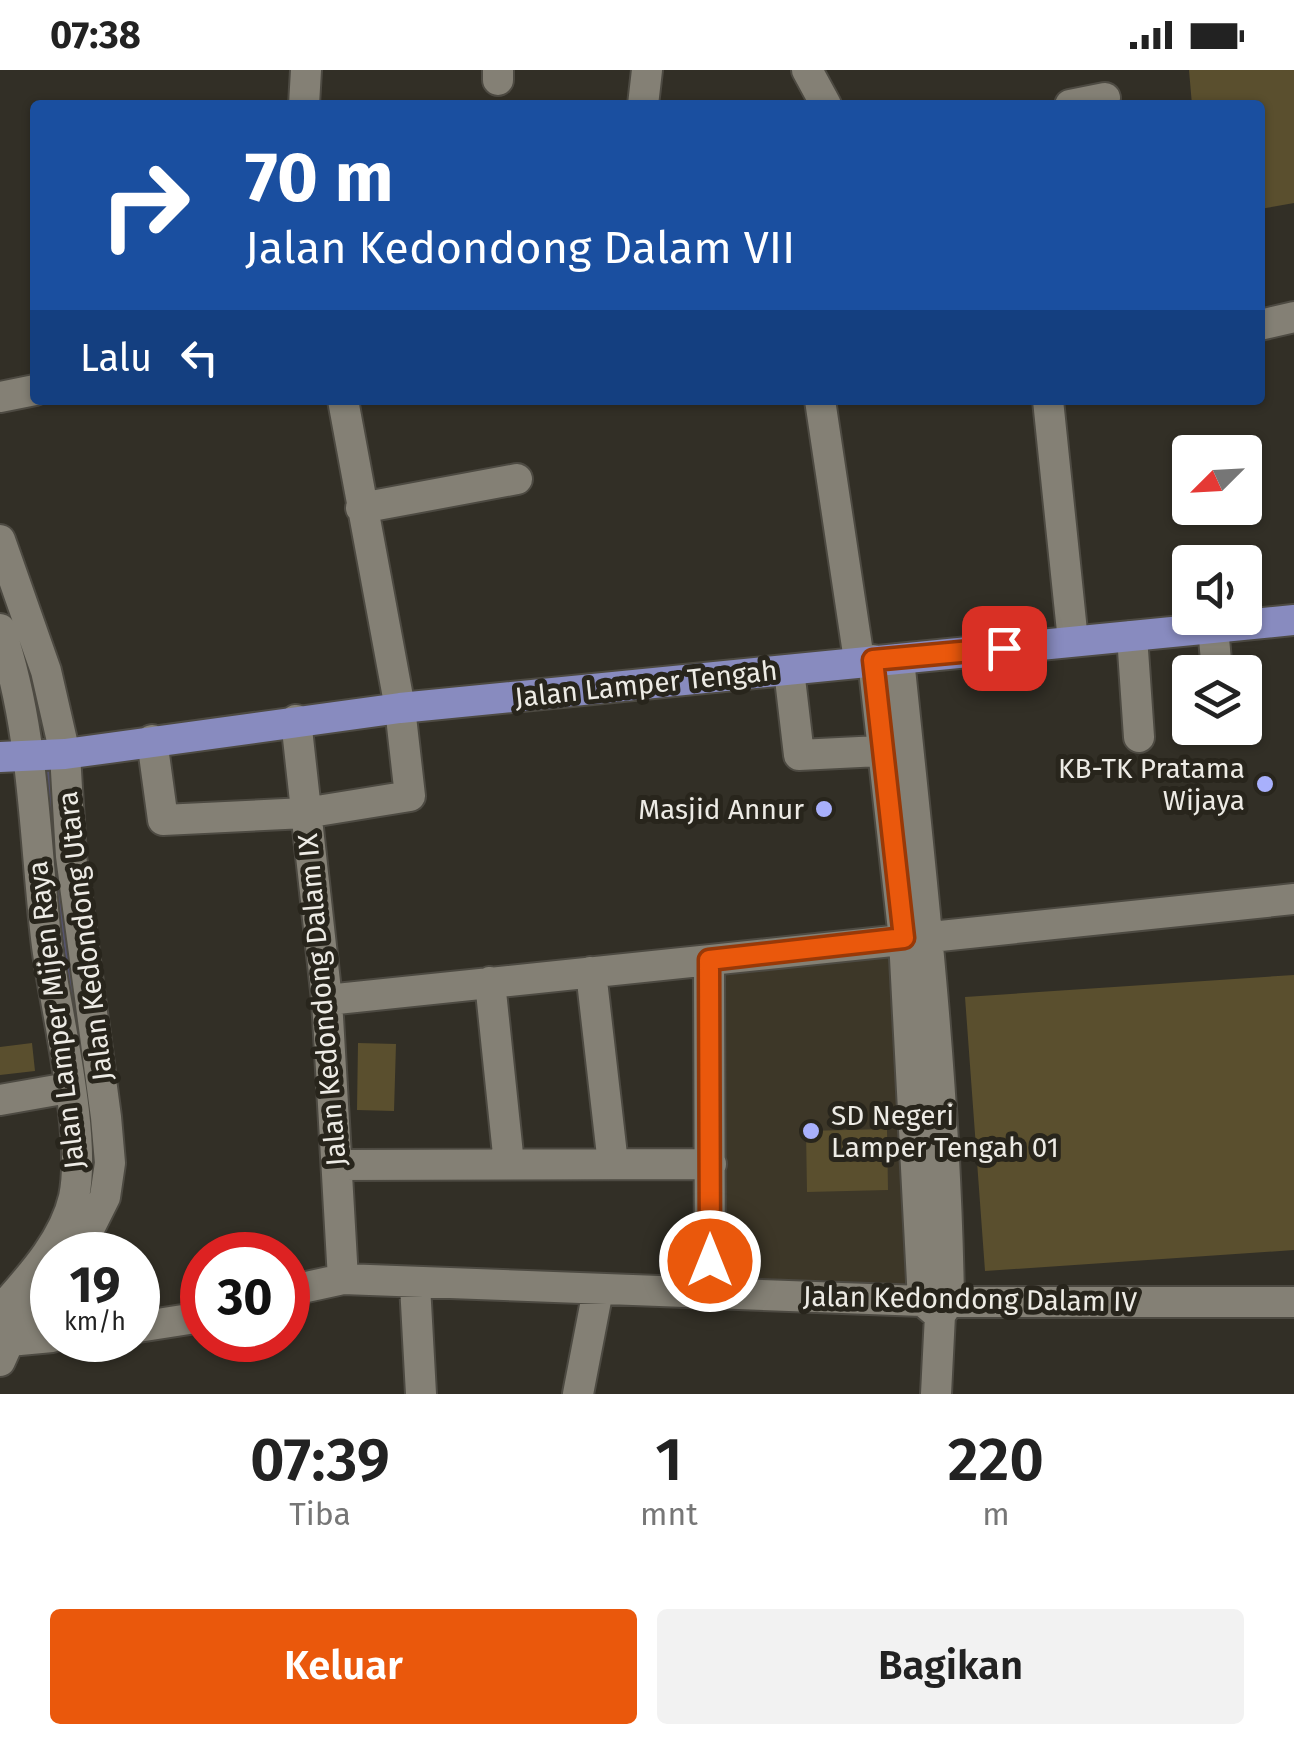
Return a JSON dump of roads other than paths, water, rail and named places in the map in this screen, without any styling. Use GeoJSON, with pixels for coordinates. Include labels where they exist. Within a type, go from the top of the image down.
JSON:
{"type":"FeatureCollection","features":[{"type":"Feature","properties":{"kind":"main road","name":"Jalan Lamper Tengah"},"geometry":{"type":"LineString","coordinates":[[1262,623],[1294,620]]}},
{"type":"Feature","properties":{"kind":"main road","name":"Jalan Lamper Tengah"},"geometry":{"type":"LineString","coordinates":[[37,755],[400,708],[1172,632]]}},
{"type":"Feature","properties":{"kind":"street"},"geometry":{"type":"LineString","coordinates":[[304,100],[306,70]]}},
{"type":"Feature","properties":{"kind":"street"},"geometry":{"type":"LineString","coordinates":[[643,100],[647,70]]}},
{"type":"Feature","properties":{"kind":"street"},"geometry":{"type":"LineString","coordinates":[[807,70],[823,100]]}},
{"type":"Feature","properties":{"kind":"street"},"geometry":{"type":"LineString","coordinates":[[1095,100],[1105,98]]}},
{"type":"Feature","properties":{"kind":"street"},"geometry":{"type":"LineString","coordinates":[[1265,324],[1294,317]]}},
{"type":"Feature","properties":{"kind":"street"},"geometry":{"type":"LineString","coordinates":[[0,397],[30,391]]}},
{"type":"Feature","properties":{"kind":"street"},"geometry":{"type":"LineString","coordinates":[[152,740],[162,820],[306,813],[410,796],[400,708],[344,405]]}},
{"type":"Feature","properties":{"kind":"street"},"geometry":{"type":"LineString","coordinates":[[821,405],[895,750],[917,937],[920,998],[916,1142],[934,1207],[936,1394]]}},
{"type":"Feature","properties":{"kind":"street"},"geometry":{"type":"LineString","coordinates":[[1049,405],[1073,641]]}},
{"type":"Feature","properties":{"kind":"street"},"geometry":{"type":"LineString","coordinates":[[361,508],[517,479]]}},
{"type":"Feature","properties":{"kind":"street"},"geometry":{"type":"LineString","coordinates":[[0,540],[46,671],[37,755]]}},
{"type":"Feature","properties":{"kind":"street"},"geometry":{"type":"LineString","coordinates":[[0,629],[37,755]]}},
{"type":"Feature","properties":{"kind":"street"},"geometry":{"type":"LineString","coordinates":[[1132,636],[1139,737]]}},
{"type":"Feature","properties":{"kind":"street"},"geometry":{"type":"LineString","coordinates":[[789,670],[799,755],[895,750]]}},
{"type":"Feature","properties":{"kind":"street","name":"Jalan Kedondong Dalam IX"},"geometry":{"type":"LineString","coordinates":[[296,720],[327,1000],[343,1279]]}},
{"type":"Feature","properties":{"kind":"street","name":"Jalan Lamper Mijen Raya"},"geometry":{"type":"LineString","coordinates":[[3,1338],[66,1221],[74,1195],[77,1159],[90,1119],[68,1088],[48,948],[37,755]]}},
{"type":"Feature","properties":{"kind":"street","name":"Jalan Kedondong Utara"},"geometry":{"type":"LineString","coordinates":[[37,755],[71,856],[90,1119],[110,1163],[105,1196],[87,1232]]}},
{"type":"Feature","properties":{"kind":"street"},"geometry":{"type":"LineString","coordinates":[[327,1000],[1294,898]]}},
{"type":"Feature","properties":{"kind":"street"},"geometry":{"type":"LineString","coordinates":[[709,960],[710,1294]]}},
{"type":"Feature","properties":{"kind":"street"},"geometry":{"type":"LineString","coordinates":[[591,972],[613,1164]]}},
{"type":"Feature","properties":{"kind":"street"},"geometry":{"type":"LineString","coordinates":[[490,982],[509,1164]]}},
{"type":"Feature","properties":{"kind":"street"},"geometry":{"type":"LineString","coordinates":[[0,1100],[68,1088]]}},
{"type":"Feature","properties":{"kind":"street"},"geometry":{"type":"LineString","coordinates":[[337,1164],[710,1164]]}},
{"type":"Feature","properties":{"kind":"street","name":"Jalan Kedondong Dalam IV"},"geometry":{"type":"LineString","coordinates":[[310,1286],[343,1279],[937,1306],[1294,1302]]}},
{"type":"Feature","properties":{"kind":"street"},"geometry":{"type":"LineString","coordinates":[[414,1285],[421,1394]]}},
{"type":"Feature","properties":{"kind":"street"},"geometry":{"type":"LineString","coordinates":[[578,1394],[598,1290]]}},
{"type":"Feature","properties":{"kind":"street"},"geometry":{"type":"LineString","coordinates":[[3,1338],[30,1310]]}},
{"type":"Feature","properties":{"kind":"street"},"geometry":{"type":"LineString","coordinates":[[3,1338],[30,1337]]}},
{"type":"Feature","properties":{"kind":"waterway"},"geometry":{"type":"LineString","coordinates":[[48,759],[48,794],[84,1068]]}},
{"type":"Feature","properties":{"kind":"place","name":"KB-TK Pratama Wijaya"},"geometry":{"type":"Point","coordinates":[1265,784]}},
{"type":"Feature","properties":{"kind":"place","name":"Masjid Annur"},"geometry":{"type":"Point","coordinates":[824,809]}},
{"type":"Feature","properties":{"kind":"place","name":"SD Negeri Lamper Tengah 01"},"geometry":{"type":"Point","coordinates":[811,1131]}}]}
